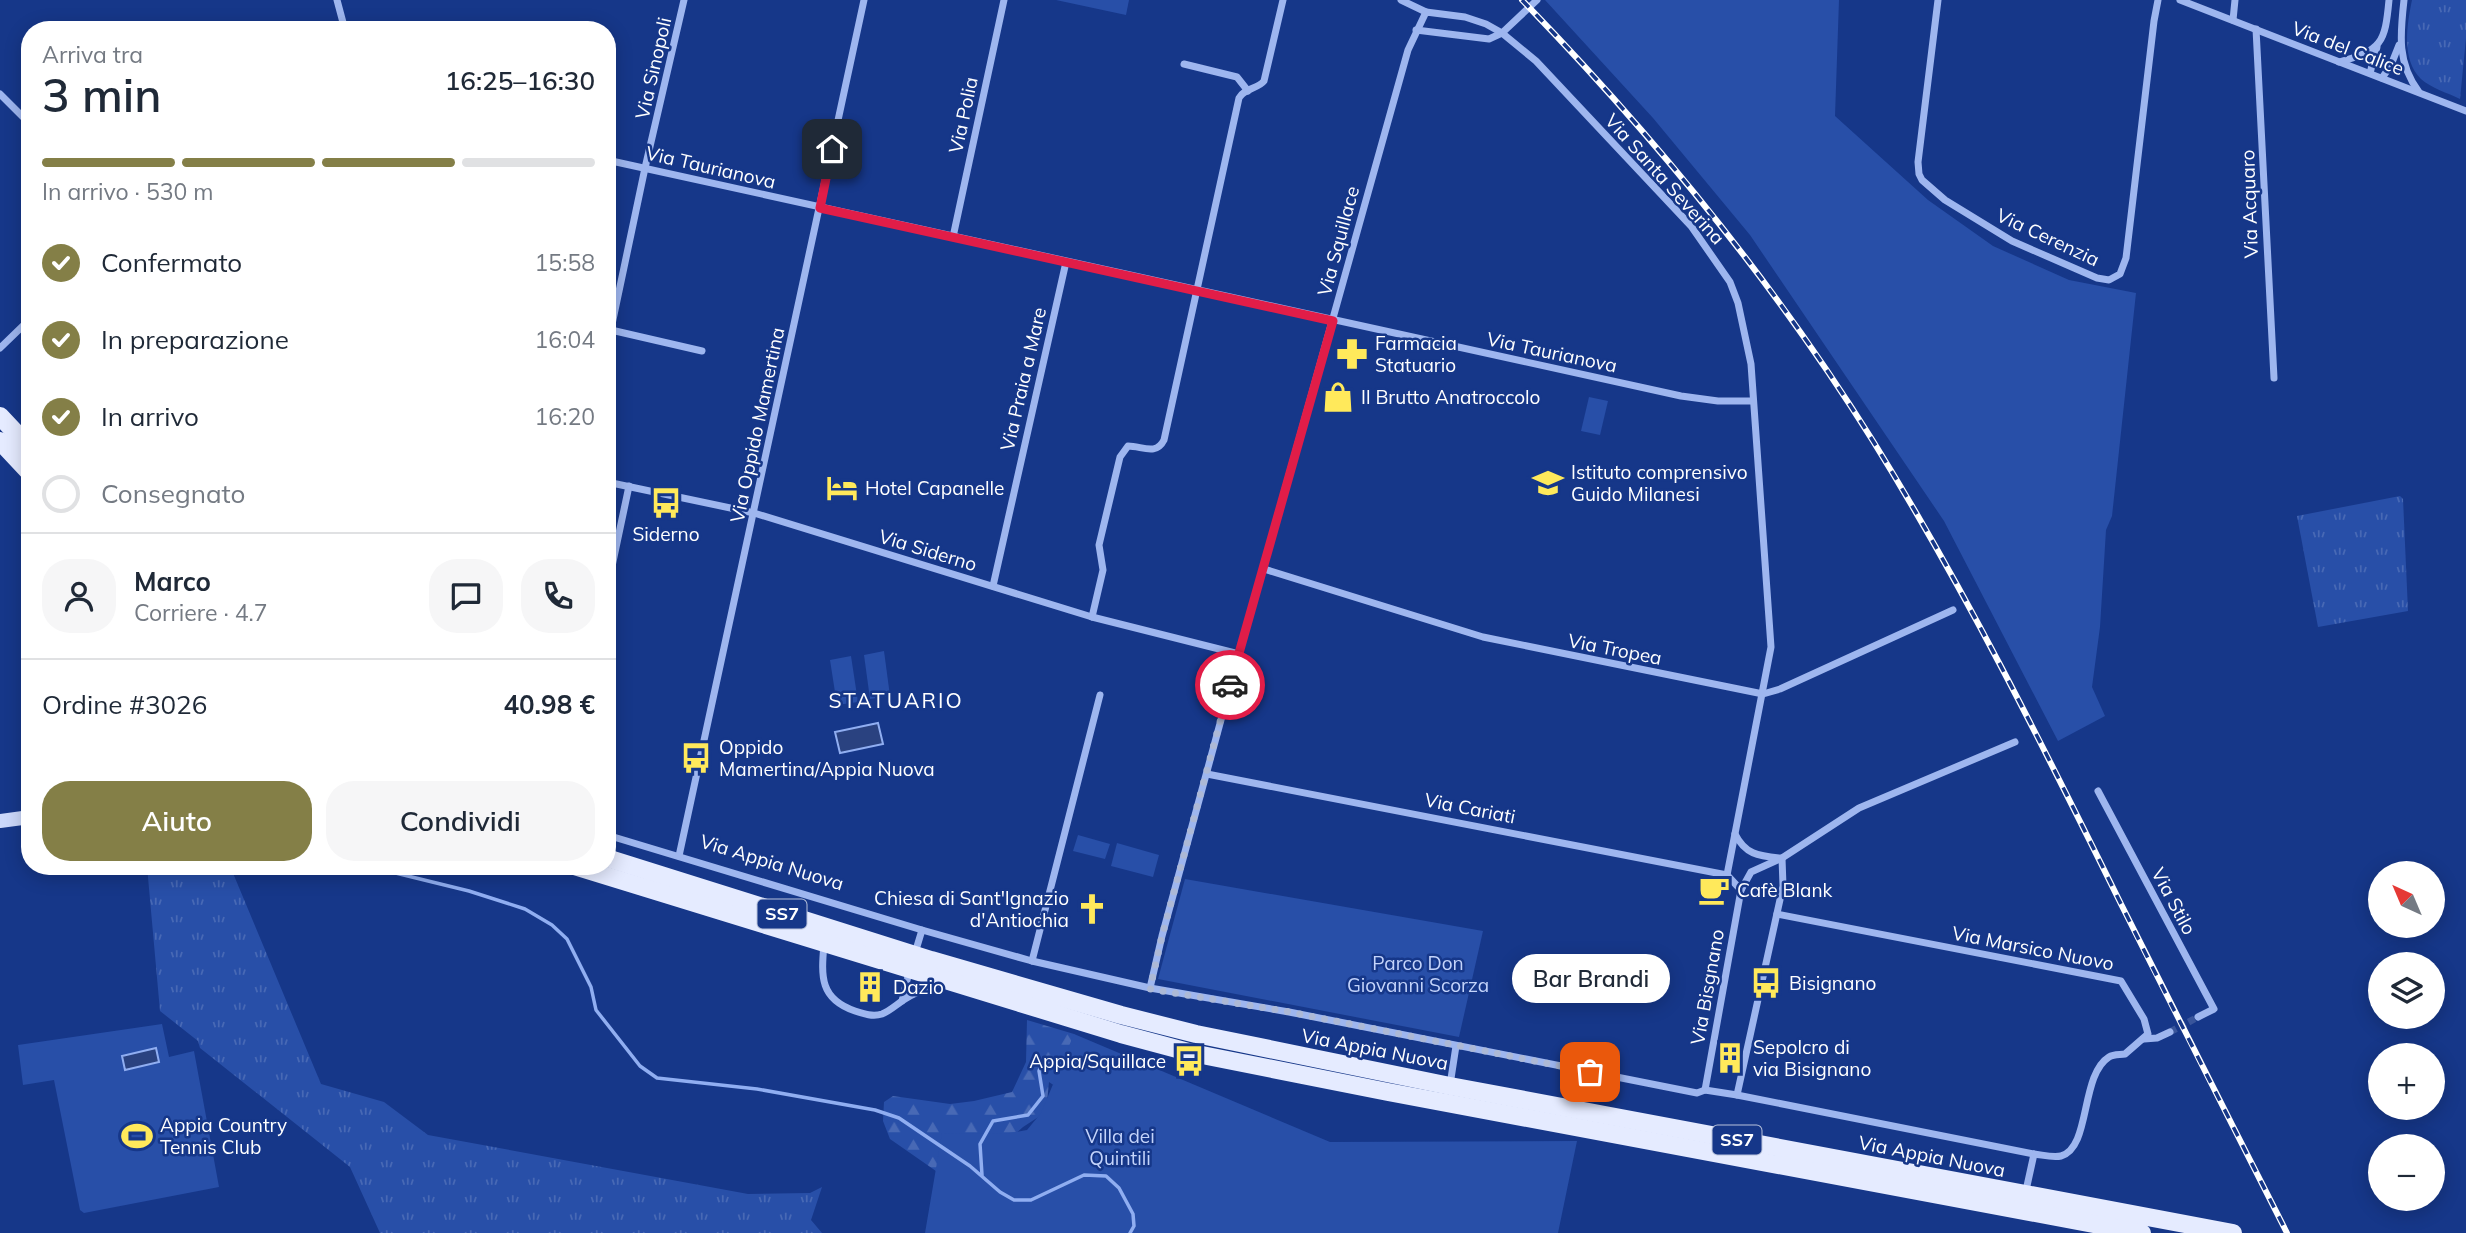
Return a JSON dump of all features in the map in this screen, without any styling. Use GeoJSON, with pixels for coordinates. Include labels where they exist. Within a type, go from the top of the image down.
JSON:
{"type":"FeatureCollection","features":[{"type":"Feature","properties":{"kind":"main road"},"geometry":{"type":"LineString","coordinates":[[0,416],[21,438]]}},
{"type":"Feature","properties":{"kind":"main road"},"geometry":{"type":"LineString","coordinates":[[0,441],[21,463]]}},
{"type":"Feature","properties":{"kind":"main road"},"geometry":{"type":"LineString","coordinates":[[0,821],[21,818]]}},
{"type":"Feature","properties":{"kind":"main road","name":"Via Appia Nuova"},"geometry":{"type":"LineString","coordinates":[[616,861],[912,962],[946,981],[1121,1034],[1242,1063],[2142,1233]]}},
{"type":"Feature","properties":{"kind":"main road","name":"Via Appia Nuova"},"geometry":{"type":"LineString","coordinates":[[603,875],[824,944],[912,962],[1165,1027],[1450,1086],[2233,1233]]}},
{"type":"Feature","properties":{"kind":"street"},"geometry":{"type":"LineString","coordinates":[[337,0],[343,21]]}},
{"type":"Feature","properties":{"kind":"street","name":"Via Sinopoli"},"geometry":{"type":"LineString","coordinates":[[616,306],[684,0]]}},
{"type":"Feature","properties":{"kind":"street","name":"Via Oppido Mamertina"},"geometry":{"type":"LineString","coordinates":[[679,856],[864,0]]}},
{"type":"Feature","properties":{"kind":"street","name":"Via Polia"},"geometry":{"type":"LineString","coordinates":[[953,237],[1004,0]]}},
{"type":"Feature","properties":{"kind":"street"},"geometry":{"type":"LineString","coordinates":[[1092,617],[1103,570],[1099,545],[1120,457],[1128,446],[1153,450],[1163,443],[1239,99],[1242,93],[1261,85],[1266,76],[1283,0]]}},
{"type":"Feature","properties":{"kind":"street","name":"Via Santa Severina"},"geometry":{"type":"LineString","coordinates":[[1401,0],[1426,12],[1470,18],[1502,33],[1536,61],[1691,226],[1730,282],[1744,323],[1751,364],[1772,630],[1771,657],[1727,875]]}},
{"type":"Feature","properties":{"kind":"street"},"geometry":{"type":"LineString","coordinates":[[1416,30],[1484,40],[1502,33],[1537,0]]}},
{"type":"Feature","properties":{"kind":"street","name":"Via Cerenzia"},"geometry":{"type":"LineString","coordinates":[[1938,0],[1918,167],[1922,180],[1945,200],[2012,241],[2096,278],[2109,280],[2120,274],[2126,258],[2158,0]]}},
{"type":"Feature","properties":{"kind":"street","name":"Via del Calice"},"geometry":{"type":"LineString","coordinates":[[2180,0],[2466,111]]}},
{"type":"Feature","properties":{"kind":"street"},"geometry":{"type":"LineString","coordinates":[[2232,20],[2235,0]]}},
{"type":"Feature","properties":{"kind":"street"},"geometry":{"type":"LineString","coordinates":[[2370,74],[2372,60],[2386,30],[2389,0]]}},
{"type":"Feature","properties":{"kind":"street"},"geometry":{"type":"LineString","coordinates":[[2404,0],[2400,42],[2404,67],[2420,93]]}},
{"type":"Feature","properties":{"kind":"street","name":"Via Squillace"},"geometry":{"type":"LineString","coordinates":[[1150,989],[1239,654],[1404,64],[1416,30],[1426,12]]}},
{"type":"Feature","properties":{"kind":"street","name":"Via Acquaro"},"geometry":{"type":"LineString","coordinates":[[2256,29],[2274,378]]}},
{"type":"Feature","properties":{"kind":"street"},"geometry":{"type":"LineString","coordinates":[[2382,78],[2391,65],[2400,42]]}},
{"type":"Feature","properties":{"kind":"street"},"geometry":{"type":"LineString","coordinates":[[2338,62],[2361,55],[2379,43]]}},
{"type":"Feature","properties":{"kind":"street"},"geometry":{"type":"LineString","coordinates":[[1184,64],[1237,77],[1248,90]]}},
{"type":"Feature","properties":{"kind":"street"},"geometry":{"type":"LineString","coordinates":[[0,94],[21,116]]}},
{"type":"Feature","properties":{"kind":"street","name":"Via Taurianova"},"geometry":{"type":"LineString","coordinates":[[616,162],[1681,396],[1718,401],[1753,401]]}},
{"type":"Feature","properties":{"kind":"street","name":"Via Praia a Mare"},"geometry":{"type":"LineString","coordinates":[[993,586],[1066,262]]}},
{"type":"Feature","properties":{"kind":"street"},"geometry":{"type":"LineString","coordinates":[[0,348],[21,328]]}},
{"type":"Feature","properties":{"kind":"street"},"geometry":{"type":"LineString","coordinates":[[616,331],[702,351]]}},
{"type":"Feature","properties":{"kind":"street","name":"Via Siderno"},"geometry":{"type":"LineString","coordinates":[[616,484],[754,513],[1092,617],[1239,654]]}},
{"type":"Feature","properties":{"kind":"street"},"geometry":{"type":"LineString","coordinates":[[616,547],[629,486]]}},
{"type":"Feature","properties":{"kind":"street","name":"Via Tropea"},"geometry":{"type":"LineString","coordinates":[[1264,569],[1483,637],[1763,694]]}},
{"type":"Feature","properties":{"kind":"street"},"geometry":{"type":"LineString","coordinates":[[1763,694],[1780,689],[1953,610]]}},
{"type":"Feature","properties":{"kind":"street"},"geometry":{"type":"LineString","coordinates":[[1032,961],[1100,695]]}},
{"type":"Feature","properties":{"kind":"street"},"geometry":{"type":"LineString","coordinates":[[1727,875],[1741,890],[1751,872],[1782,858],[1859,808],[2015,742]]}},
{"type":"Feature","properties":{"kind":"street","name":"Via Cariati"},"geometry":{"type":"LineString","coordinates":[[1207,774],[1727,875]]}},
{"type":"Feature","properties":{"kind":"street","name":"Via Stilo"},"geometry":{"type":"LineString","coordinates":[[2098,791],[2214,1009],[2198,1017]]}},
{"type":"Feature","properties":{"kind":"street"},"geometry":{"type":"LineString","coordinates":[[1735,833],[1748,851],[1757,855],[1782,858]]}},
{"type":"Feature","properties":{"kind":"street","name":"Via Appia Nuova"},"geometry":{"type":"LineString","coordinates":[[616,838],[922,930],[1032,961],[1150,989],[1290,1012],[1697,1093],[1704,1090],[1737,1095],[2034,1154]]}},
{"type":"Feature","properties":{"kind":"street"},"geometry":{"type":"LineString","coordinates":[[1737,1095],[1784,878],[1782,858]]}},
{"type":"Feature","properties":{"kind":"street","name":"Via Bisgnano"},"geometry":{"type":"LineString","coordinates":[[1704,1090],[1741,890]]}},
{"type":"Feature","properties":{"kind":"street","name":"Via Marsico Nuovo"},"geometry":{"type":"LineString","coordinates":[[1777,914],[2121,981],[2146,1022],[2148,1032],[2144,1039]]}},
{"type":"Feature","properties":{"kind":"street"},"geometry":{"type":"LineString","coordinates":[[902,1001],[922,930]]}},
{"type":"Feature","properties":{"kind":"street"},"geometry":{"type":"LineString","coordinates":[[824,944],[824,981],[829,994],[837,1004],[873,1015],[883,1013],[917,992],[946,981]]}},
{"type":"Feature","properties":{"kind":"street"},"geometry":{"type":"LineString","coordinates":[[2025,1195],[2034,1154],[2058,1157],[2069,1153],[2076,1142],[2088,1093],[2108,1057],[2125,1054],[2144,1039],[2157,1038],[2170,1032]]}},
{"type":"Feature","properties":{"kind":"street"},"geometry":{"type":"LineString","coordinates":[[1450,1086],[1456,1046]]}},
{"type":"Feature","properties":{"kind":"green space"},"geometry":{"type":"Polygon","coordinates":[[[1056,0],[1129,0],[1126,15],[1056,0]]]}},
{"type":"Feature","properties":{"kind":"green space"},"geometry":{"type":"Polygon","coordinates":[[[1545,0],[1839,0],[1835,116],[1928,200],[1993,246],[2069,280],[2136,293],[2112,516],[2106,530],[2100,627],[2092,687],[2105,716],[2058,741],[1944,521],[1750,235],[1653,118],[1545,0]]]}},
{"type":"Feature","properties":{"kind":"green space"},"geometry":{"type":"Polygon","coordinates":[[[2412,0],[2466,0],[2466,38],[2460,99],[2421,79],[2410,62],[2407,41],[2412,0]]]}},
{"type":"Feature","properties":{"kind":"green space"},"geometry":{"type":"Polygon","coordinates":[[[1589,397],[1608,401],[1600,435],[1581,431],[1589,397]]]}},
{"type":"Feature","properties":{"kind":"green space"},"geometry":{"type":"Polygon","coordinates":[[[2400,496],[2403,499],[2408,611],[2318,627],[2297,516],[2400,496]]]}},
{"type":"Feature","properties":{"kind":"green space"},"geometry":{"type":"Polygon","coordinates":[[[884,651],[890,696],[870,699],[864,655],[884,651]]]}},
{"type":"Feature","properties":{"kind":"green space"},"geometry":{"type":"Polygon","coordinates":[[[851,656],[858,702],[837,705],[830,660],[851,656]]]}},
{"type":"Feature","properties":{"kind":"green space"},"geometry":{"type":"Polygon","coordinates":[[[1078,835],[1110,844],[1105,859],[1073,851],[1078,835]]]}},
{"type":"Feature","properties":{"kind":"green space"},"geometry":{"type":"Polygon","coordinates":[[[1117,843],[1159,855],[1153,877],[1111,866],[1117,843]]]}},
{"type":"Feature","properties":{"kind":"green space"},"geometry":{"type":"Polygon","coordinates":[[[148,875],[234,875],[321,1084],[384,1102],[428,1135],[748,1194],[810,1193],[822,1187],[811,1220],[822,1233],[380,1233],[350,1167],[200,1048],[198,1041],[160,1011],[148,875]]]}},
{"type":"Feature","properties":{"kind":"green space","name":"Parco Don Giovanni Scorza"},"geometry":{"type":"Polygon","coordinates":[[[1185,879],[1483,931],[1459,1037],[1158,979],[1185,879]]]}},
{"type":"Feature","properties":{"kind":"green space"},"geometry":{"type":"Polygon","coordinates":[[[1027,1020],[1074,1034],[1088,1057],[1068,1095],[1049,1082],[1046,1112],[1023,1127],[997,1150],[969,1194],[890,1139],[883,1121],[884,1102],[893,1096],[950,1104],[1012,1092],[1026,1062],[1027,1020]]]}},
{"type":"Feature","properties":{"kind":"green space","name":"Appia Country Tennis Club"},"geometry":{"type":"Polygon","coordinates":[[[162,1024],[169,1057],[194,1051],[219,1187],[84,1213],[80,1210],[54,1080],[23,1085],[18,1045],[162,1024]]]}},
{"type":"Feature","properties":{"kind":"green space","name":"Villa dei Quintili"},"geometry":{"type":"Polygon","coordinates":[[[1074,1034],[1330,1142],[1577,1141],[1558,1233],[925,1233],[942,1133],[1004,1134],[1027,1130],[1041,1113],[1074,1034]]]}},
{"type":"Feature","properties":{"kind":"shaded area"},"geometry":{"type":"Polygon","coordinates":[[[878,723],[883,744],[840,753],[835,732],[878,723]]]}},
{"type":"Feature","properties":{"kind":"shaded area"},"geometry":{"type":"Polygon","coordinates":[[[156,1048],[159,1062],[125,1070],[122,1056],[156,1048]]]}},
{"type":"Feature","properties":{"kind":"waterway"},"geometry":{"type":"LineString","coordinates":[[404,875],[469,891],[525,909],[552,925],[567,939],[591,987],[596,1010],[640,1066],[657,1078],[757,1089],[875,1110],[899,1118],[970,1166],[1000,1192],[1014,1200],[1031,1200],[1084,1175],[1106,1176],[1119,1188],[1133,1214],[1134,1226],[1130,1233]]}},
{"type":"Feature","properties":{"kind":"waterway"},"geometry":{"type":"LineString","coordinates":[[982,1175],[980,1144],[993,1121],[1028,1115],[1043,1096],[1039,1071],[1041,1065],[1053,1060]]}},
{"type":"Feature","properties":{"kind":"tunnel"},"geometry":{"type":"LineString","coordinates":[[2170,1032],[2198,1017]]}},
{"type":"Feature","properties":{"kind":"railway"},"geometry":{"type":"LineString","coordinates":[[1522,0],[1618,103],[1709,211],[1794,324],[1873,441],[2003,670],[2287,1233]]}},
{"type":"Feature","properties":{"kind":"way so far"},"geometry":{"type":"LineString","coordinates":[[1230,685],[1150,989],[1290,1012],[1590,1072]]}},
{"type":"Feature","properties":{"kind":"place","name":"Farmacia Statuario"},"geometry":{"type":"Point","coordinates":[1352,354]}},
{"type":"Feature","properties":{"kind":"place","name":"Il Brutto Anatroccolo"},"geometry":{"type":"Point","coordinates":[1338,397]}},
{"type":"Feature","properties":{"kind":"place","name":"Istituto comprensivo Guido Milanesi"},"geometry":{"type":"Point","coordinates":[1548,483]}},
{"type":"Feature","properties":{"kind":"place","name":"Hotel Capanelle"},"geometry":{"type":"Point","coordinates":[842,488]}},
{"type":"Feature","properties":{"kind":"place","name":"Siderno"},"geometry":{"type":"Point","coordinates":[666,503]}},
{"type":"Feature","properties":{"kind":"place","name":"Oppido Mamertina/Appia Nuova"},"geometry":{"type":"Point","coordinates":[696,758]}},
{"type":"Feature","properties":{"kind":"place","name":"Cafè Blank"},"geometry":{"type":"Point","coordinates":[1714,890]}},
{"type":"Feature","properties":{"kind":"place","name":"Chiesa di Sant'Ignazio d'Antiochia"},"geometry":{"type":"Point","coordinates":[1092,909]}},
{"type":"Feature","properties":{"kind":"place","name":"Bisignano"},"geometry":{"type":"Point","coordinates":[1766,983]}},
{"type":"Feature","properties":{"kind":"place","name":"Dazio"},"geometry":{"type":"Point","coordinates":[870,987]}},
{"type":"Feature","properties":{"kind":"place","name":"Sepolcro di via Bisignano"},"geometry":{"type":"Point","coordinates":[1730,1058]}},
{"type":"Feature","properties":{"kind":"place","name":"Appia/Squillace"},"geometry":{"type":"Point","coordinates":[1189,1061]}},
{"type":"Feature","properties":{"kind":"place","name":"Bar Brandi"},"geometry":{"type":"Point","coordinates":[1590,1072]}},
{"type":"Feature","properties":{"kind":"place","name":"Appia Country Tennis Club"},"geometry":{"type":"Point","coordinates":[137,1136]}},
{"type":"Feature","properties":{"kind":"district","name":"STATUARIO"},"geometry":{"type":"Point","coordinates":[896,701]}},
{"type":"Feature","properties":{"kind":"route"},"geometry":{"type":"LineString","coordinates":[[832,149],[820,208],[1333,321],[1230,685]]}}]}
